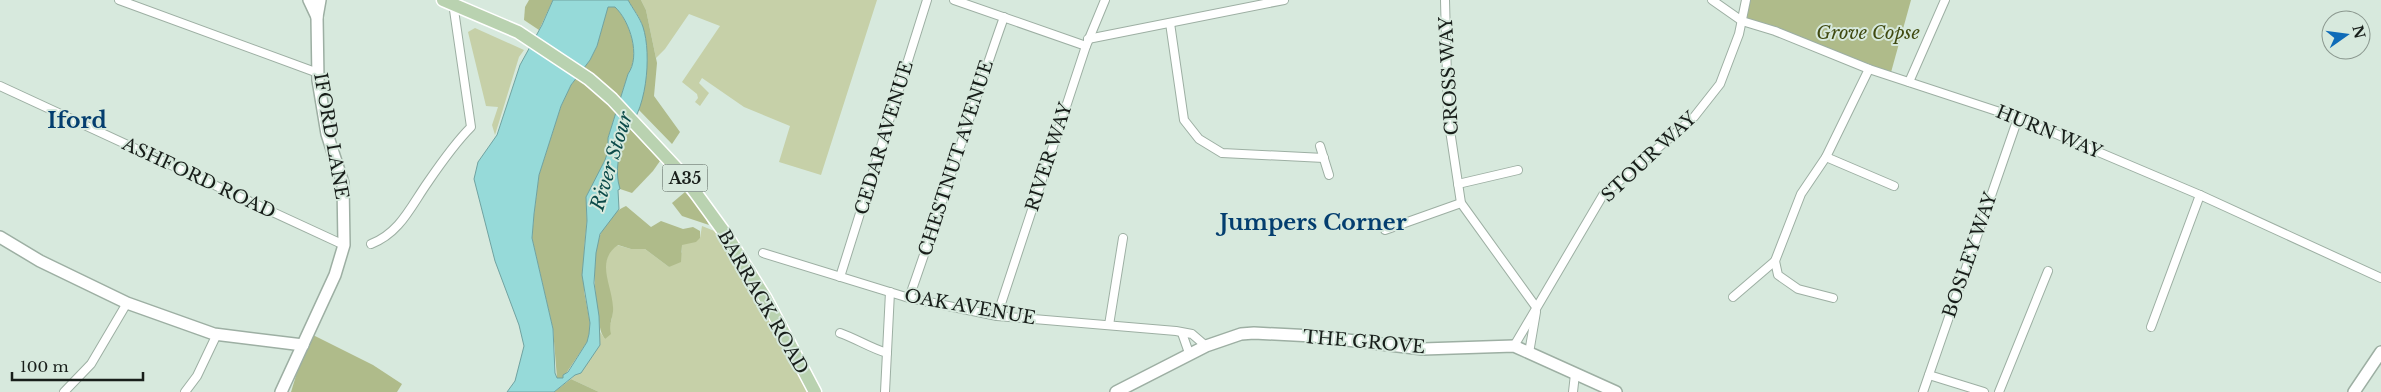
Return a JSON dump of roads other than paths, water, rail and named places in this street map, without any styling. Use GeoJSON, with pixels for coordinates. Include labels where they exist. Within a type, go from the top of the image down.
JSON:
{"type":"FeatureCollection","features":[{"type":"Feature","properties":{"kind":"main road","name":"BARRACK ROAD"},"geometry":{"type":"LineString","coordinates":[[448,2],[518,32],[589,79],[637,126],[682,174],[727,236],[766,299],[815,392]]}},
{"type":"Feature","properties":{"kind":"street"},"geometry":{"type":"LineString","coordinates":[[119,0],[318,73]]}},
{"type":"Feature","properties":{"kind":"street","name":"IFORD LANE"},"geometry":{"type":"LineString","coordinates":[[309,0],[316,17]]}},
{"type":"Feature","properties":{"kind":"street","name":"IFORD LANE"},"geometry":{"type":"LineString","coordinates":[[281,392],[334,276],[344,245],[343,183],[327,134],[318,73],[316,17],[320,0]]}},
{"type":"Feature","properties":{"kind":"street","name":"CEDAR AVENUE"},"geometry":{"type":"LineString","coordinates":[[840,277],[927,0]]}},
{"type":"Feature","properties":{"kind":"street"},"geometry":{"type":"LineString","coordinates":[[954,0],[1087,43],[1170,22],[1284,0]]}},
{"type":"Feature","properties":{"kind":"street","name":"RIVER WAY"},"geometry":{"type":"LineString","coordinates":[[997,316],[1087,43],[1104,0]]}},
{"type":"Feature","properties":{"kind":"street","name":"CROSS WAY"},"geometry":{"type":"LineString","coordinates":[[1445,0],[1448,117],[1461,203],[1536,307]]}},
{"type":"Feature","properties":{"kind":"street","name":"HURN WAY"},"geometry":{"type":"LineString","coordinates":[[1712,0],[1742,21],[1775,31],[1869,69],[2018,118],[2200,195],[2381,278]]}},
{"type":"Feature","properties":{"kind":"street","name":"STOUR WAY"},"geometry":{"type":"LineString","coordinates":[[1514,346],[1604,194],[1694,117],[1720,84],[1739,34],[1746,0]]}},
{"type":"Feature","properties":{"kind":"street"},"geometry":{"type":"LineString","coordinates":[[1909,82],[1945,0]]}},
{"type":"Feature","properties":{"kind":"street"},"geometry":{"type":"LineString","coordinates":[[371,244],[399,226],[427,184],[471,126],[448,2]]}},
{"type":"Feature","properties":{"kind":"street","name":"CHESTNUT AVENUE"},"geometry":{"type":"LineString","coordinates":[[909,298],[947,191],[980,85],[1004,17]]}},
{"type":"Feature","properties":{"kind":"street"},"geometry":{"type":"LineString","coordinates":[[1170,22],[1184,120],[1199,139],[1222,153],[1324,158]]}},
{"type":"Feature","properties":{"kind":"street"},"geometry":{"type":"LineString","coordinates":[[1733,297],[1775,261],[1801,194],[1826,157],[1869,69]]}},
{"type":"Feature","properties":{"kind":"street","name":"ASHFORD ROAD"},"geometry":{"type":"LineString","coordinates":[[0,86],[344,245]]}},
{"type":"Feature","properties":{"kind":"street","name":"BOSLEY WAY"},"geometry":{"type":"LineString","coordinates":[[1923,392],[2018,118]]}},
{"type":"Feature","properties":{"kind":"street"},"geometry":{"type":"LineString","coordinates":[[1320,146],[1329,175]]}},
{"type":"Feature","properties":{"kind":"street"},"geometry":{"type":"LineString","coordinates":[[1826,157],[1894,186]]}},
{"type":"Feature","properties":{"kind":"street"},"geometry":{"type":"LineString","coordinates":[[1458,184],[1518,170]]}},
{"type":"Feature","properties":{"kind":"street"},"geometry":{"type":"LineString","coordinates":[[2152,327],[2200,195]]}},
{"type":"Feature","properties":{"kind":"street"},"geometry":{"type":"LineString","coordinates":[[1385,230],[1461,203]]}},
{"type":"Feature","properties":{"kind":"street"},"geometry":{"type":"LineString","coordinates":[[0,237],[40,261],[127,303],[216,334],[303,345]]}},
{"type":"Feature","properties":{"kind":"street"},"geometry":{"type":"LineString","coordinates":[[1109,325],[1123,238]]}},
{"type":"Feature","properties":{"kind":"street","name":"OAK AVENUE"},"geometry":{"type":"LineString","coordinates":[[763,253],[909,298],[997,316],[1192,334],[1206,346]]}},
{"type":"Feature","properties":{"kind":"street"},"geometry":{"type":"LineString","coordinates":[[1775,261],[1778,275],[1798,289],[1833,298]]}},
{"type":"Feature","properties":{"kind":"street"},"geometry":{"type":"LineString","coordinates":[[1999,392],[2048,272]]}},
{"type":"Feature","properties":{"kind":"street"},"geometry":{"type":"LineString","coordinates":[[885,392],[890,292]]}},
{"type":"Feature","properties":{"kind":"street"},"geometry":{"type":"LineString","coordinates":[[64,392],[91,364],[127,303]]}},
{"type":"Feature","properties":{"kind":"street","name":"STOUR WAY"},"geometry":{"type":"LineString","coordinates":[[1530,354],[1536,307]]}},
{"type":"Feature","properties":{"kind":"street"},"geometry":{"type":"LineString","coordinates":[[840,333],[860,340],[869,348],[887,353]]}},
{"type":"Feature","properties":{"kind":"street"},"geometry":{"type":"LineString","coordinates":[[1182,333],[1189,354]]}},
{"type":"Feature","properties":{"kind":"street","name":"THE GROVE"},"geometry":{"type":"LineString","coordinates":[[1116,392],[1206,346],[1241,334],[1254,333],[1313,336],[1423,349],[1514,346],[1616,392]]}},
{"type":"Feature","properties":{"kind":"street"},"geometry":{"type":"LineString","coordinates":[[185,392],[197,376],[216,334]]}},
{"type":"Feature","properties":{"kind":"street"},"geometry":{"type":"LineString","coordinates":[[2354,392],[2379,358]]}},
{"type":"Feature","properties":{"kind":"street"},"geometry":{"type":"LineString","coordinates":[[1572,392],[1575,374]]}},
{"type":"Feature","properties":{"kind":"street"},"geometry":{"type":"LineString","coordinates":[[1929,374],[1984,392]]}},
{"type":"Feature","properties":{"kind":"water","name":"River Stour"},"geometry":{"type":"Polygon","coordinates":[[[553,0],[628,0],[643,27],[646,39],[647,68],[638,113],[631,125],[623,133],[618,168],[619,209],[600,234],[596,253],[594,283],[599,316],[600,345],[581,373],[575,375],[554,392],[507,392],[515,381],[524,346],[519,325],[495,261],[474,179],[478,162],[497,135],[520,65],[542,25],[553,0]],[[608,7],[597,46],[590,60],[571,85],[561,106],[539,175],[532,238],[553,329],[555,373],[557,378],[563,378],[563,375],[568,372],[587,342],[589,334],[590,323],[582,275],[587,221],[586,197],[605,160],[608,151],[608,138],[634,58],[634,49],[629,30],[615,7],[608,7]]]}},
{"type":"Feature","properties":{"kind":"district","name":"Iford"},"geometry":{"type":"Point","coordinates":[77,120]}},
{"type":"Feature","properties":{"kind":"district","name":"Jumpers Corner"},"geometry":{"type":"Point","coordinates":[1313,222]}},
{"type":"Feature","properties":{"kind":"park label","name":"Grove Copse"},"geometry":{"type":"Point","coordinates":[1868,33]}}]}
